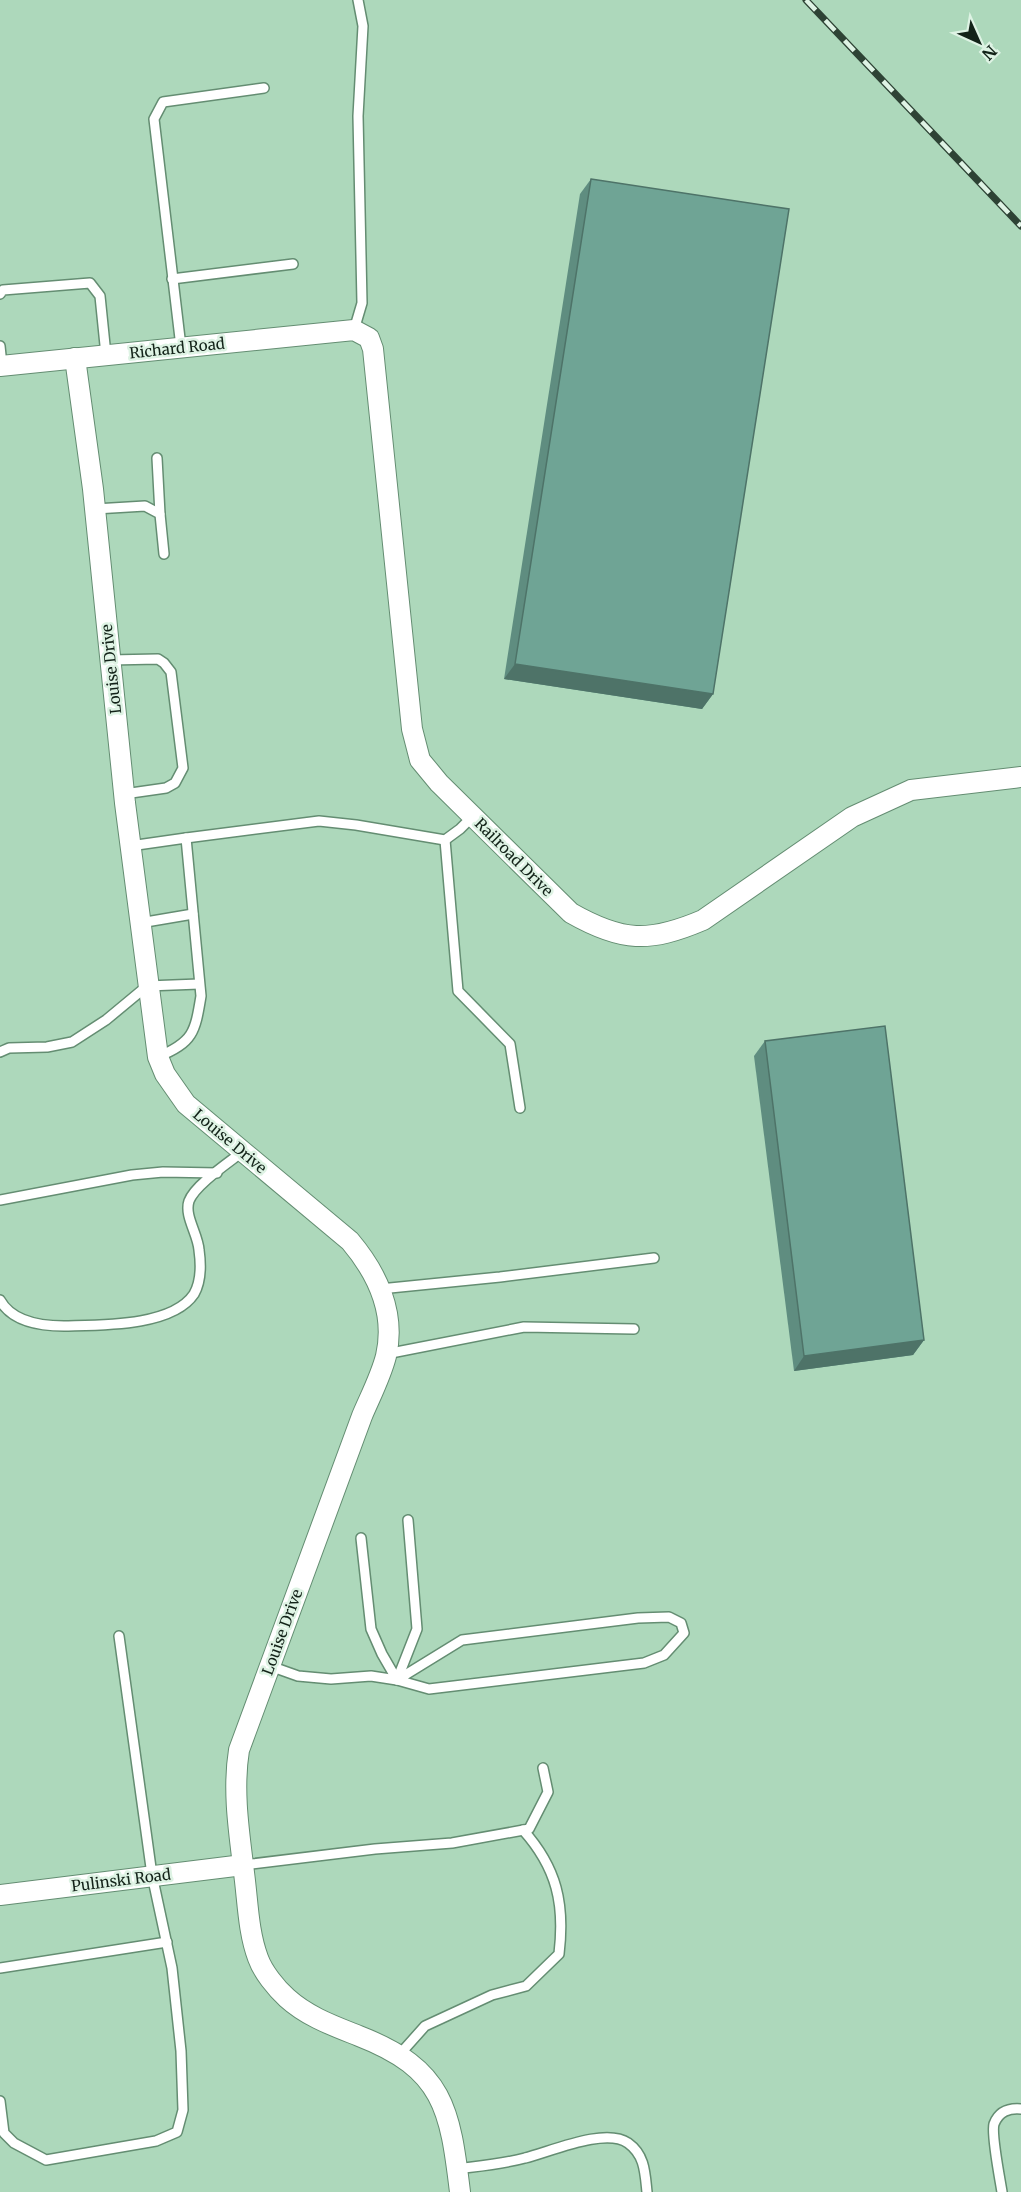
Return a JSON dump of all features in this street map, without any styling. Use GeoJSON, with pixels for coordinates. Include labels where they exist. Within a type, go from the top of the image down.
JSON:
{"type":"FeatureCollection","features":[{"type":"Feature","properties":{"kind":"street","name":"Richard Road"},"geometry":{"type":"LineString","coordinates":[[1,359],[75,358],[354,330]]}},
{"type":"Feature","properties":{"kind":"street","name":"Railroad Drive"},"geometry":{"type":"LineString","coordinates":[[354,330],[369,338],[373,349],[412,729],[420,760],[472,817],[571,913],[593,926],[615,934],[653,937],[676,932],[703,920],[852,817],[877,804],[911,790],[1021,777]]}},
{"type":"Feature","properties":{"kind":"street","name":"Louise Drive"},"geometry":{"type":"LineString","coordinates":[[75,358],[95,509],[130,846],[158,1057],[165,1074],[186,1104],[350,1241],[365,1260],[380,1289],[386,1309],[389,1336],[386,1354],[245,1729],[237,1766],[236,1794],[251,1933],[258,1959],[285,1997],[301,2010],[320,2020],[382,2044],[399,2054],[416,2066],[433,2087],[444,2107],[452,2133],[457,2169],[457,2192]]}},
{"type":"Feature","properties":{"kind":"street","name":"Pulinski Road"},"geometry":{"type":"LineString","coordinates":[[0,1895],[243,1865]]}},
{"type":"Feature","properties":{"kind":"lane"},"geometry":{"type":"LineString","coordinates":[[354,330],[362,303],[358,116],[363,26],[358,0]]}},
{"type":"Feature","properties":{"kind":"lane"},"geometry":{"type":"LineString","coordinates":[[181,347],[154,119],[164,102],[264,88]]}},
{"type":"Feature","properties":{"kind":"lane"},"geometry":{"type":"LineString","coordinates":[[172,279],[293,264]]}},
{"type":"Feature","properties":{"kind":"lane"},"geometry":{"type":"LineString","coordinates":[[0,294],[3,290],[90,283],[100,296],[106,355]]}},
{"type":"Feature","properties":{"kind":"lane"},"geometry":{"type":"LineString","coordinates":[[157,458],[164,554]]}},
{"type":"Feature","properties":{"kind":"lane"},"geometry":{"type":"LineString","coordinates":[[95,509],[145,506],[160,514]]}},
{"type":"Feature","properties":{"kind":"lane"},"geometry":{"type":"LineString","coordinates":[[110,660],[158,659],[171,672],[183,768],[175,783],[166,788],[124,794]]}},
{"type":"Feature","properties":{"kind":"lane"},"geometry":{"type":"LineString","coordinates":[[130,846],[319,821],[445,840],[472,817]]}},
{"type":"Feature","properties":{"kind":"lane"},"geometry":{"type":"LineString","coordinates":[[158,1057],[178,1049],[186,1042],[196,1021],[201,996],[186,838]]}},
{"type":"Feature","properties":{"kind":"lane"},"geometry":{"type":"LineString","coordinates":[[445,840],[458,991],[510,1044],[520,1108]]}},
{"type":"Feature","properties":{"kind":"lane"},"geometry":{"type":"LineString","coordinates":[[140,923],[193,914]]}},
{"type":"Feature","properties":{"kind":"lane"},"geometry":{"type":"LineString","coordinates":[[0,1052],[9,1048],[47,1047],[72,1041],[106,1020],[147,986],[200,984]]}},
{"type":"Feature","properties":{"kind":"lane"},"geometry":{"type":"LineString","coordinates":[[0,1300],[5,1309],[35,1325],[109,1325],[157,1317],[181,1307],[194,1293],[202,1269],[198,1238],[187,1211],[190,1199],[197,1189],[242,1152]]}},
{"type":"Feature","properties":{"kind":"lane"},"geometry":{"type":"LineString","coordinates":[[0,1200],[132,1175],[163,1172],[216,1173]]}},
{"type":"Feature","properties":{"kind":"lane"},"geometry":{"type":"LineString","coordinates":[[380,1289],[654,1258]]}},
{"type":"Feature","properties":{"kind":"lane"},"geometry":{"type":"LineString","coordinates":[[386,1354],[524,1327],[634,1329]]}},
{"type":"Feature","properties":{"kind":"lane"},"geometry":{"type":"LineString","coordinates":[[397,1680],[417,1629],[408,1520]]}},
{"type":"Feature","properties":{"kind":"lane"},"geometry":{"type":"LineString","coordinates":[[362,1538],[371,1629],[397,1680]]}},
{"type":"Feature","properties":{"kind":"lane"},"geometry":{"type":"LineString","coordinates":[[270,1666],[297,1676],[331,1679],[371,1676],[429,1689],[644,1663],[664,1655],[684,1634],[681,1623],[669,1617],[638,1618],[462,1640],[397,1680]]}},
{"type":"Feature","properties":{"kind":"lane"},"geometry":{"type":"LineString","coordinates":[[0,2101],[4,2133],[14,2143],[46,2160],[156,2141],[177,2132],[183,2110],[181,2051],[172,1968],[152,1875],[119,1635]]}},
{"type":"Feature","properties":{"kind":"lane"},"geometry":{"type":"LineString","coordinates":[[243,1865],[375,1849],[452,1843],[529,1829],[548,1792],[543,1768]]}},
{"type":"Feature","properties":{"kind":"lane"},"geometry":{"type":"LineString","coordinates":[[399,2054],[424,2026],[492,1995],[525,1986],[559,1954],[562,1924],[552,1871],[538,1846],[523,1830]]}},
{"type":"Feature","properties":{"kind":"lane"},"geometry":{"type":"LineString","coordinates":[[0,1968],[167,1942]]}},
{"type":"Feature","properties":{"kind":"lane"},"geometry":{"type":"LineString","coordinates":[[1002,2192],[993,2126],[1001,2113],[1010,2109],[1021,2109]]}},
{"type":"Feature","properties":{"kind":"lane"},"geometry":{"type":"LineString","coordinates":[[457,2169],[524,2159],[576,2143],[609,2137],[627,2142],[644,2162],[647,2192]]}},
{"type":"Feature","properties":{"kind":"building"},"geometry":{"type":"Polygon","coordinates":[[[591,179],[789,209],[713,694],[515,664],[591,179]]]}},
{"type":"Feature","properties":{"kind":"building"},"geometry":{"type":"Polygon","coordinates":[[[885,1026],[924,1340],[804,1356],[765,1041],[885,1026]]]}},
{"type":"Feature","properties":{"kind":"railway"},"geometry":{"type":"LineString","coordinates":[[806,0],[1021,226]]}}]}
